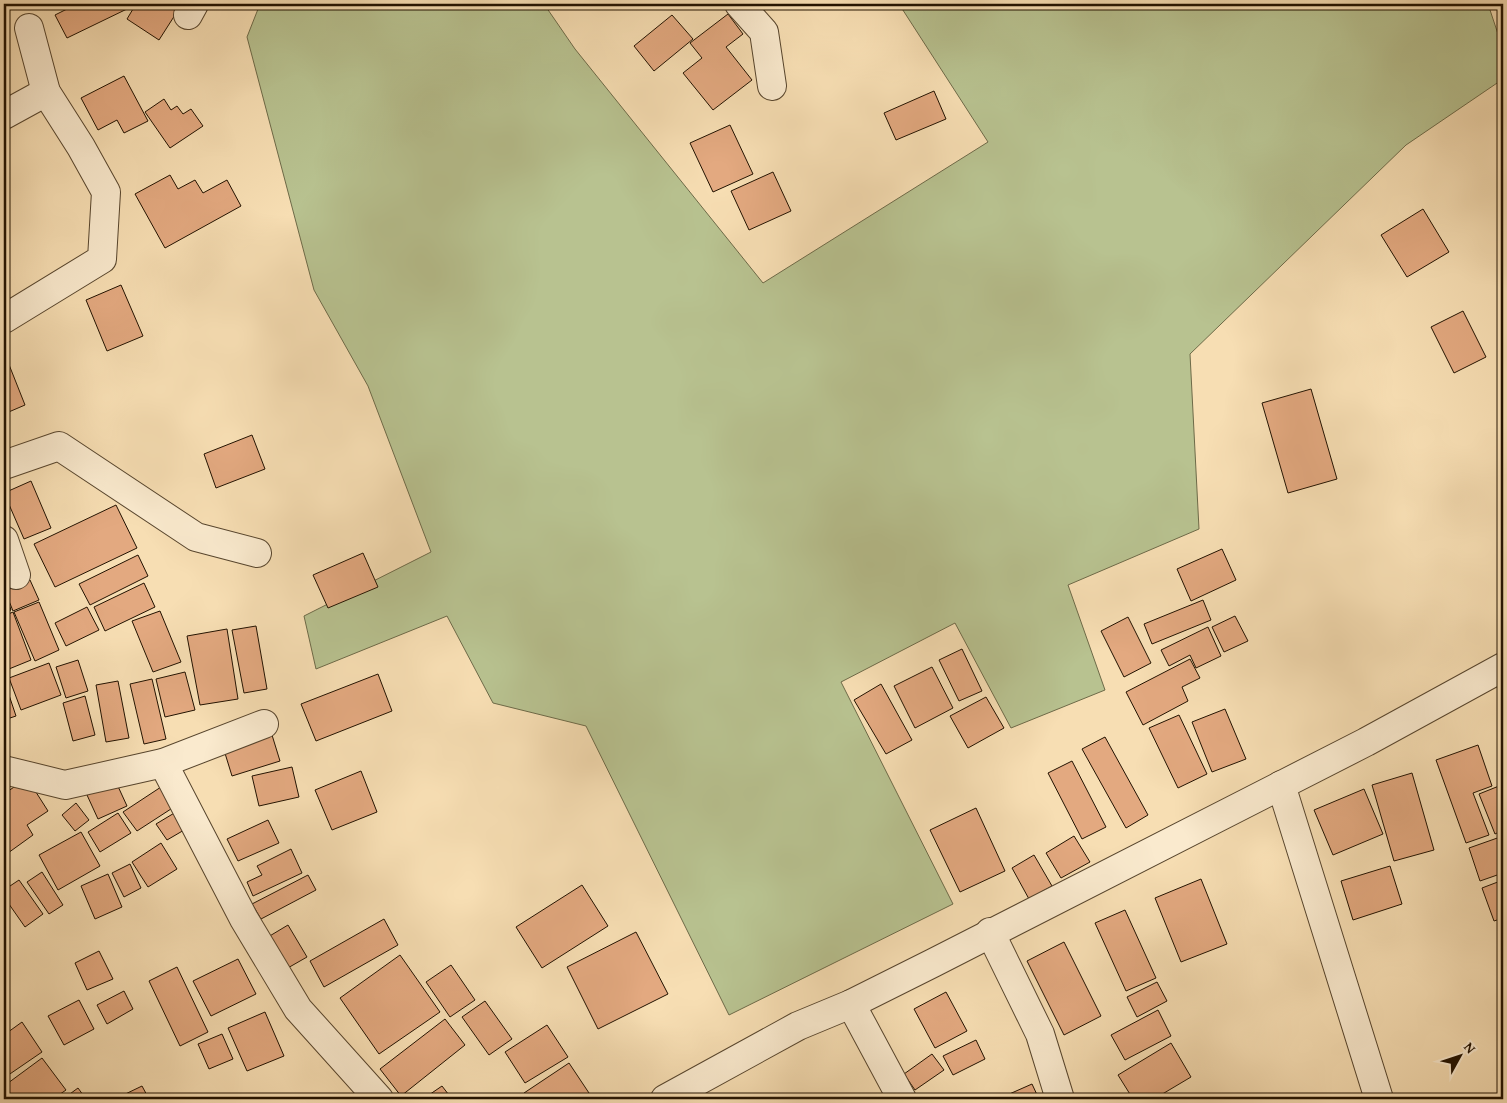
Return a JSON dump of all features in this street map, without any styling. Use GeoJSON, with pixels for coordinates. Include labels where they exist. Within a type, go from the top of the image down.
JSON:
{"type":"FeatureCollection","features":[{"type":"Feature","properties":{"kind":"street"},"geometry":{"type":"LineString","coordinates":[[739,4],[764,32],[772,86]]}},
{"type":"Feature","properties":{"kind":"street"},"geometry":{"type":"LineString","coordinates":[[4,319],[102,259],[106,192],[81,146],[46,92],[29,28]]}},
{"type":"Feature","properties":{"kind":"street"},"geometry":{"type":"LineString","coordinates":[[4,115],[46,92]]}},
{"type":"Feature","properties":{"kind":"street"},"geometry":{"type":"LineString","coordinates":[[4,464],[59,446],[196,538],[257,553]]}},
{"type":"Feature","properties":{"kind":"street"},"geometry":{"type":"LineString","coordinates":[[4,540],[16,575]]}},
{"type":"Feature","properties":{"kind":"street"},"geometry":{"type":"LineString","coordinates":[[665,1099],[798,1026],[851,1004],[1280,785],[1503,667]]}},
{"type":"Feature","properties":{"kind":"street"},"geometry":{"type":"LineString","coordinates":[[4,770],[65,785],[163,763],[264,724]]}},
{"type":"Feature","properties":{"kind":"street"},"geometry":{"type":"LineString","coordinates":[[163,763],[244,919],[298,1009],[378,1099]]}},
{"type":"Feature","properties":{"kind":"street"},"geometry":{"type":"LineString","coordinates":[[1280,785],[1380,1099]]}},
{"type":"Feature","properties":{"kind":"street"},"geometry":{"type":"LineString","coordinates":[[990,932],[1040,1034],[1060,1099]]}},
{"type":"Feature","properties":{"kind":"street"},"geometry":{"type":"LineString","coordinates":[[851,1004],[902,1099]]}},
{"type":"Feature","properties":{"kind":"green space"},"geometry":{"type":"Polygon","coordinates":[[[260,4],[544,4],[575,49],[763,283],[988,142],[899,4],[1488,4],[1503,49],[1503,79],[1406,145],[1190,354],[1199,529],[1068,585],[1105,690],[1011,728],[955,623],[841,682],[953,904],[729,1015],[586,726],[493,703],[447,616],[316,669],[304,616],[431,552],[368,386],[314,290],[247,37],[260,4]]]}},
{"type":"Feature","properties":{"kind":"building"},"geometry":{"type":"Polygon","coordinates":[[[77,4],[127,4],[129,8],[67,38],[55,15],[77,4]]]}},
{"type":"Feature","properties":{"kind":"building"},"geometry":{"type":"Polygon","coordinates":[[[136,4],[182,4],[159,40],[127,19],[136,4]]]}},
{"type":"Feature","properties":{"kind":"building"},"geometry":{"type":"Polygon","coordinates":[[[728,14],[743,34],[726,47],[752,80],[713,110],[683,73],[702,58],[690,43],[728,14]]]}},
{"type":"Feature","properties":{"kind":"building"},"geometry":{"type":"Polygon","coordinates":[[[672,15],[693,39],[654,71],[634,46],[672,15]]]}},
{"type":"Feature","properties":{"kind":"building"},"geometry":{"type":"Polygon","coordinates":[[[124,76],[148,121],[124,133],[117,120],[98,130],[81,98],[124,76]]]}},
{"type":"Feature","properties":{"kind":"building"},"geometry":{"type":"Polygon","coordinates":[[[934,91],[946,119],[896,140],[884,113],[934,91]]]}},
{"type":"Feature","properties":{"kind":"building"},"geometry":{"type":"Polygon","coordinates":[[[164,99],[171,110],[177,106],[183,114],[191,109],[203,126],[170,148],[145,112],[164,99]]]}},
{"type":"Feature","properties":{"kind":"building"},"geometry":{"type":"Polygon","coordinates":[[[730,125],[753,174],[713,192],[690,143],[730,125]]]}},
{"type":"Feature","properties":{"kind":"building"},"geometry":{"type":"Polygon","coordinates":[[[773,172],[791,211],[749,230],[731,191],[773,172]]]}},
{"type":"Feature","properties":{"kind":"building"},"geometry":{"type":"Polygon","coordinates":[[[170,175],[178,189],[195,180],[203,193],[227,180],[241,206],[165,248],[135,194],[170,175]]]}},
{"type":"Feature","properties":{"kind":"building"},"geometry":{"type":"Polygon","coordinates":[[[1423,209],[1449,252],[1407,277],[1381,235],[1423,209]]]}},
{"type":"Feature","properties":{"kind":"building"},"geometry":{"type":"Polygon","coordinates":[[[121,285],[143,336],[107,351],[86,300],[121,285]]]}},
{"type":"Feature","properties":{"kind":"building"},"geometry":{"type":"Polygon","coordinates":[[[1463,311],[1486,357],[1454,373],[1431,327],[1463,311]]]}},
{"type":"Feature","properties":{"kind":"building"},"geometry":{"type":"Polygon","coordinates":[[[4,352],[25,405],[4,414],[4,352]]]}},
{"type":"Feature","properties":{"kind":"building"},"geometry":{"type":"Polygon","coordinates":[[[1311,389],[1337,479],[1288,493],[1262,403],[1311,389]]]}},
{"type":"Feature","properties":{"kind":"building"},"geometry":{"type":"Polygon","coordinates":[[[252,435],[265,469],[216,488],[204,454],[252,435]]]}},
{"type":"Feature","properties":{"kind":"building"},"geometry":{"type":"Polygon","coordinates":[[[31,481],[51,528],[24,539],[4,493],[31,481]]]}},
{"type":"Feature","properties":{"kind":"building"},"geometry":{"type":"Polygon","coordinates":[[[116,505],[137,548],[55,587],[34,544],[116,505]]]}},
{"type":"Feature","properties":{"kind":"building"},"geometry":{"type":"Polygon","coordinates":[[[1222,549],[1236,580],[1191,601],[1177,569],[1222,549]]]}},
{"type":"Feature","properties":{"kind":"building"},"geometry":{"type":"Polygon","coordinates":[[[363,553],[378,587],[328,608],[313,575],[363,553]]]}},
{"type":"Feature","properties":{"kind":"building"},"geometry":{"type":"Polygon","coordinates":[[[138,555],[148,576],[90,605],[79,584],[138,555]]]}},
{"type":"Feature","properties":{"kind":"building"},"geometry":{"type":"Polygon","coordinates":[[[30,580],[39,600],[13,611],[5,591],[30,580]]]}},
{"type":"Feature","properties":{"kind":"building"},"geometry":{"type":"Polygon","coordinates":[[[144,583],[155,607],[105,631],[94,607],[144,583]]]}},
{"type":"Feature","properties":{"kind":"building"},"geometry":{"type":"Polygon","coordinates":[[[4,590],[11,610],[4,613],[4,590]]]}},
{"type":"Feature","properties":{"kind":"building"},"geometry":{"type":"Polygon","coordinates":[[[1203,600],[1211,620],[1152,644],[1144,624],[1203,600]]]}},
{"type":"Feature","properties":{"kind":"building"},"geometry":{"type":"Polygon","coordinates":[[[39,602],[59,650],[35,661],[14,612],[39,602]]]}},
{"type":"Feature","properties":{"kind":"building"},"geometry":{"type":"Polygon","coordinates":[[[87,607],[99,630],[66,646],[55,623],[87,607]]]}},
{"type":"Feature","properties":{"kind":"building"},"geometry":{"type":"Polygon","coordinates":[[[160,611],[181,662],[153,672],[132,621],[160,611]]]}},
{"type":"Feature","properties":{"kind":"building"},"geometry":{"type":"Polygon","coordinates":[[[13,612],[31,660],[4,671],[4,616],[13,612]]]}},
{"type":"Feature","properties":{"kind":"building"},"geometry":{"type":"Polygon","coordinates":[[[1235,616],[1248,641],[1224,652],[1212,627],[1235,616]]]}},
{"type":"Feature","properties":{"kind":"building"},"geometry":{"type":"Polygon","coordinates":[[[1128,617],[1151,663],[1124,677],[1101,631],[1128,617]]]}},
{"type":"Feature","properties":{"kind":"building"},"geometry":{"type":"Polygon","coordinates":[[[256,626],[267,689],[244,693],[232,630],[256,626]]]}},
{"type":"Feature","properties":{"kind":"building"},"geometry":{"type":"Polygon","coordinates":[[[1208,627],[1221,656],[1196,668],[1190,655],[1169,666],[1161,650],[1208,627]]]}},
{"type":"Feature","properties":{"kind":"building"},"geometry":{"type":"Polygon","coordinates":[[[227,629],[238,699],[200,705],[187,636],[227,629]]]}},
{"type":"Feature","properties":{"kind":"building"},"geometry":{"type":"Polygon","coordinates":[[[962,649],[982,691],[959,701],[939,660],[962,649]]]}},
{"type":"Feature","properties":{"kind":"building"},"geometry":{"type":"Polygon","coordinates":[[[1190,659],[1200,678],[1182,687],[1188,701],[1143,725],[1126,692],[1190,659]]]}},
{"type":"Feature","properties":{"kind":"building"},"geometry":{"type":"Polygon","coordinates":[[[78,660],[88,691],[66,698],[56,667],[78,660]]]}},
{"type":"Feature","properties":{"kind":"building"},"geometry":{"type":"Polygon","coordinates":[[[49,663],[61,695],[21,710],[9,678],[49,663]]]}},
{"type":"Feature","properties":{"kind":"building"},"geometry":{"type":"Polygon","coordinates":[[[932,667],[953,708],[915,728],[894,686],[932,667]]]}},
{"type":"Feature","properties":{"kind":"building"},"geometry":{"type":"Polygon","coordinates":[[[185,672],[195,710],[165,717],[156,679],[185,672]]]}},
{"type":"Feature","properties":{"kind":"building"},"geometry":{"type":"Polygon","coordinates":[[[378,674],[392,711],[316,741],[301,704],[378,674]]]}},
{"type":"Feature","properties":{"kind":"building"},"geometry":{"type":"Polygon","coordinates":[[[152,679],[166,739],[144,744],[130,684],[152,679]]]}},
{"type":"Feature","properties":{"kind":"building"},"geometry":{"type":"Polygon","coordinates":[[[4,680],[16,716],[4,720],[4,680]]]}},
{"type":"Feature","properties":{"kind":"building"},"geometry":{"type":"Polygon","coordinates":[[[118,681],[129,738],[106,742],[96,685],[118,681]]]}},
{"type":"Feature","properties":{"kind":"building"},"geometry":{"type":"Polygon","coordinates":[[[881,684],[912,740],[886,754],[854,700],[881,684]]]}},
{"type":"Feature","properties":{"kind":"building"},"geometry":{"type":"Polygon","coordinates":[[[85,696],[95,735],[73,741],[63,703],[85,696]]]}},
{"type":"Feature","properties":{"kind":"building"},"geometry":{"type":"Polygon","coordinates":[[[986,697],[1004,728],[968,748],[950,716],[986,697]]]}},
{"type":"Feature","properties":{"kind":"building"},"geometry":{"type":"Polygon","coordinates":[[[1225,709],[1246,759],[1212,772],[1192,722],[1225,709]]]}},
{"type":"Feature","properties":{"kind":"building"},"geometry":{"type":"Polygon","coordinates":[[[1179,715],[1207,774],[1178,788],[1149,728],[1179,715]]]}},
{"type":"Feature","properties":{"kind":"building"},"geometry":{"type":"Polygon","coordinates":[[[272,735],[280,761],[232,776],[224,750],[272,735]]]}},
{"type":"Feature","properties":{"kind":"building"},"geometry":{"type":"Polygon","coordinates":[[[1105,737],[1148,815],[1126,828],[1082,749],[1105,737]]]}},
{"type":"Feature","properties":{"kind":"building"},"geometry":{"type":"Polygon","coordinates":[[[1478,745],[1492,786],[1473,793],[1489,835],[1466,843],[1436,760],[1478,745]]]}},
{"type":"Feature","properties":{"kind":"building"},"geometry":{"type":"Polygon","coordinates":[[[1072,761],[1106,827],[1082,839],[1048,773],[1072,761]]]}},
{"type":"Feature","properties":{"kind":"building"},"geometry":{"type":"Polygon","coordinates":[[[292,767],[299,797],[259,806],[252,776],[292,767]]]}},
{"type":"Feature","properties":{"kind":"building"},"geometry":{"type":"Polygon","coordinates":[[[361,771],[377,812],[332,830],[315,790],[361,771]]]}},
{"type":"Feature","properties":{"kind":"building"},"geometry":{"type":"Polygon","coordinates":[[[1412,773],[1434,850],[1394,861],[1372,785],[1412,773]]]}},
{"type":"Feature","properties":{"kind":"building"},"geometry":{"type":"Polygon","coordinates":[[[27,778],[48,811],[27,825],[33,835],[8,853],[4,847],[4,794],[27,778]]]}},
{"type":"Feature","properties":{"kind":"building"},"geometry":{"type":"Polygon","coordinates":[[[116,782],[127,806],[98,819],[87,795],[116,782]]]}},
{"type":"Feature","properties":{"kind":"building"},"geometry":{"type":"Polygon","coordinates":[[[1499,786],[1503,797],[1503,830],[1495,834],[1479,794],[1499,786]]]}},
{"type":"Feature","properties":{"kind":"building"},"geometry":{"type":"Polygon","coordinates":[[[161,787],[174,807],[137,831],[123,812],[161,787]]]}},
{"type":"Feature","properties":{"kind":"building"},"geometry":{"type":"Polygon","coordinates":[[[1364,789],[1383,834],[1333,855],[1314,810],[1364,789]]]}},
{"type":"Feature","properties":{"kind":"building"},"geometry":{"type":"Polygon","coordinates":[[[76,803],[89,820],[75,831],[62,815],[76,803]]]}},
{"type":"Feature","properties":{"kind":"building"},"geometry":{"type":"Polygon","coordinates":[[[976,808],[1005,871],[960,892],[930,830],[976,808]]]}},
{"type":"Feature","properties":{"kind":"building"},"geometry":{"type":"Polygon","coordinates":[[[181,809],[191,826],[167,840],[156,824],[181,809]]]}},
{"type":"Feature","properties":{"kind":"building"},"geometry":{"type":"Polygon","coordinates":[[[118,813],[131,833],[100,852],[88,832],[118,813]]]}},
{"type":"Feature","properties":{"kind":"building"},"geometry":{"type":"Polygon","coordinates":[[[268,820],[279,843],[238,861],[227,839],[268,820]]]}},
{"type":"Feature","properties":{"kind":"building"},"geometry":{"type":"Polygon","coordinates":[[[81,832],[100,866],[58,890],[39,855],[81,832]]]}},
{"type":"Feature","properties":{"kind":"building"},"geometry":{"type":"Polygon","coordinates":[[[1074,836],[1090,862],[1061,878],[1046,853],[1074,836]]]}},
{"type":"Feature","properties":{"kind":"building"},"geometry":{"type":"Polygon","coordinates":[[[1503,836],[1503,873],[1480,881],[1469,848],[1503,836]]]}},
{"type":"Feature","properties":{"kind":"building"},"geometry":{"type":"Polygon","coordinates":[[[161,843],[177,869],[148,887],[132,862],[161,843]]]}},
{"type":"Feature","properties":{"kind":"building"},"geometry":{"type":"Polygon","coordinates":[[[291,849],[302,873],[253,896],[247,882],[262,875],[257,866],[291,849]]]}},
{"type":"Feature","properties":{"kind":"building"},"geometry":{"type":"Polygon","coordinates":[[[1034,855],[1052,886],[1029,899],[1012,868],[1034,855]]]}},
{"type":"Feature","properties":{"kind":"building"},"geometry":{"type":"Polygon","coordinates":[[[130,864],[141,888],[124,897],[112,873],[130,864]]]}},
{"type":"Feature","properties":{"kind":"building"},"geometry":{"type":"Polygon","coordinates":[[[1390,866],[1402,904],[1353,920],[1341,881],[1390,866]]]}},
{"type":"Feature","properties":{"kind":"building"},"geometry":{"type":"Polygon","coordinates":[[[42,872],[63,905],[49,914],[27,882],[42,872]]]}},
{"type":"Feature","properties":{"kind":"building"},"geometry":{"type":"Polygon","coordinates":[[[108,874],[122,907],[95,919],[81,886],[108,874]]]}},
{"type":"Feature","properties":{"kind":"building"},"geometry":{"type":"Polygon","coordinates":[[[308,875],[316,890],[261,919],[252,904],[308,875]]]}},
{"type":"Feature","properties":{"kind":"building"},"geometry":{"type":"Polygon","coordinates":[[[1201,879],[1227,944],[1181,962],[1155,898],[1201,879]]]}},
{"type":"Feature","properties":{"kind":"building"},"geometry":{"type":"Polygon","coordinates":[[[19,880],[43,914],[25,927],[4,897],[4,890],[19,880]]]}},
{"type":"Feature","properties":{"kind":"building"},"geometry":{"type":"Polygon","coordinates":[[[1503,880],[1503,918],[1494,921],[1482,888],[1503,880]]]}},
{"type":"Feature","properties":{"kind":"building"},"geometry":{"type":"Polygon","coordinates":[[[582,885],[608,926],[542,968],[516,927],[582,885]]]}},
{"type":"Feature","properties":{"kind":"building"},"geometry":{"type":"Polygon","coordinates":[[[1125,910],[1156,978],[1126,991],[1095,923],[1125,910]]]}},
{"type":"Feature","properties":{"kind":"building"},"geometry":{"type":"Polygon","coordinates":[[[384,919],[398,945],[324,987],[310,961],[384,919]]]}},
{"type":"Feature","properties":{"kind":"building"},"geometry":{"type":"Polygon","coordinates":[[[288,925],[307,957],[286,969],[268,937],[288,925]]]}},
{"type":"Feature","properties":{"kind":"building"},"geometry":{"type":"Polygon","coordinates":[[[636,932],[668,994],[598,1029],[567,967],[636,932]]]}},
{"type":"Feature","properties":{"kind":"building"},"geometry":{"type":"Polygon","coordinates":[[[1064,942],[1101,1016],[1064,1035],[1027,961],[1064,942]]]}},
{"type":"Feature","properties":{"kind":"building"},"geometry":{"type":"Polygon","coordinates":[[[99,951],[113,979],[87,990],[75,963],[99,951]]]}},
{"type":"Feature","properties":{"kind":"building"},"geometry":{"type":"Polygon","coordinates":[[[400,955],[440,1012],[379,1054],[340,998],[400,955]]]}},
{"type":"Feature","properties":{"kind":"building"},"geometry":{"type":"Polygon","coordinates":[[[238,959],[256,994],[211,1016],[193,981],[238,959]]]}},
{"type":"Feature","properties":{"kind":"building"},"geometry":{"type":"Polygon","coordinates":[[[451,965],[475,1000],[450,1017],[426,982],[451,965]]]}},
{"type":"Feature","properties":{"kind":"building"},"geometry":{"type":"Polygon","coordinates":[[[177,967],[208,1032],[180,1046],[149,981],[177,967]]]}},
{"type":"Feature","properties":{"kind":"building"},"geometry":{"type":"Polygon","coordinates":[[[1157,982],[1167,1001],[1137,1017],[1127,997],[1157,982]]]}},
{"type":"Feature","properties":{"kind":"building"},"geometry":{"type":"Polygon","coordinates":[[[124,991],[133,1009],[107,1024],[97,1005],[124,991]]]}},
{"type":"Feature","properties":{"kind":"building"},"geometry":{"type":"Polygon","coordinates":[[[946,992],[967,1031],[935,1048],[914,1009],[946,992]]]}},
{"type":"Feature","properties":{"kind":"building"},"geometry":{"type":"Polygon","coordinates":[[[79,1000],[94,1029],[64,1045],[48,1016],[79,1000]]]}},
{"type":"Feature","properties":{"kind":"building"},"geometry":{"type":"Polygon","coordinates":[[[485,1001],[512,1039],[489,1055],[462,1017],[485,1001]]]}},
{"type":"Feature","properties":{"kind":"building"},"geometry":{"type":"Polygon","coordinates":[[[1158,1010],[1171,1036],[1125,1060],[1111,1035],[1158,1010]]]}},
{"type":"Feature","properties":{"kind":"building"},"geometry":{"type":"Polygon","coordinates":[[[265,1012],[284,1056],[247,1071],[228,1028],[265,1012]]]}},
{"type":"Feature","properties":{"kind":"building"},"geometry":{"type":"Polygon","coordinates":[[[445,1019],[465,1045],[401,1096],[380,1069],[445,1019]]]}},
{"type":"Feature","properties":{"kind":"building"},"geometry":{"type":"Polygon","coordinates":[[[22,1022],[42,1052],[4,1078],[4,1035],[22,1022]]]}},
{"type":"Feature","properties":{"kind":"building"},"geometry":{"type":"Polygon","coordinates":[[[547,1025],[568,1057],[525,1083],[505,1052],[547,1025]]]}},
{"type":"Feature","properties":{"kind":"building"},"geometry":{"type":"Polygon","coordinates":[[[222,1034],[233,1059],[209,1069],[198,1044],[222,1034]]]}},
{"type":"Feature","properties":{"kind":"building"},"geometry":{"type":"Polygon","coordinates":[[[976,1040],[985,1059],[953,1075],[943,1056],[976,1040]]]}},
{"type":"Feature","properties":{"kind":"building"},"geometry":{"type":"Polygon","coordinates":[[[1171,1043],[1191,1077],[1154,1099],[1133,1099],[1118,1075],[1171,1043]]]}},
{"type":"Feature","properties":{"kind":"building"},"geometry":{"type":"Polygon","coordinates":[[[932,1054],[944,1070],[915,1090],[904,1074],[932,1054]]]}},
{"type":"Feature","properties":{"kind":"building"},"geometry":{"type":"Polygon","coordinates":[[[42,1058],[66,1090],[53,1099],[4,1099],[4,1086],[42,1058]]]}},
{"type":"Feature","properties":{"kind":"building"},"geometry":{"type":"Polygon","coordinates":[[[569,1063],[593,1099],[529,1099],[524,1093],[569,1063]]]}},
{"type":"Feature","properties":{"kind":"building"},"geometry":{"type":"Polygon","coordinates":[[[1032,1084],[1039,1099],[998,1099],[1032,1084]]]}},
{"type":"Feature","properties":{"kind":"building"},"geometry":{"type":"Polygon","coordinates":[[[142,1086],[149,1099],[115,1099],[142,1086]]]}},
{"type":"Feature","properties":{"kind":"building"},"geometry":{"type":"Polygon","coordinates":[[[442,1086],[452,1099],[423,1099],[442,1086]]]}},
{"type":"Feature","properties":{"kind":"building"},"geometry":{"type":"Polygon","coordinates":[[[78,1088],[86,1099],[63,1099],[78,1088]]]}}]}
